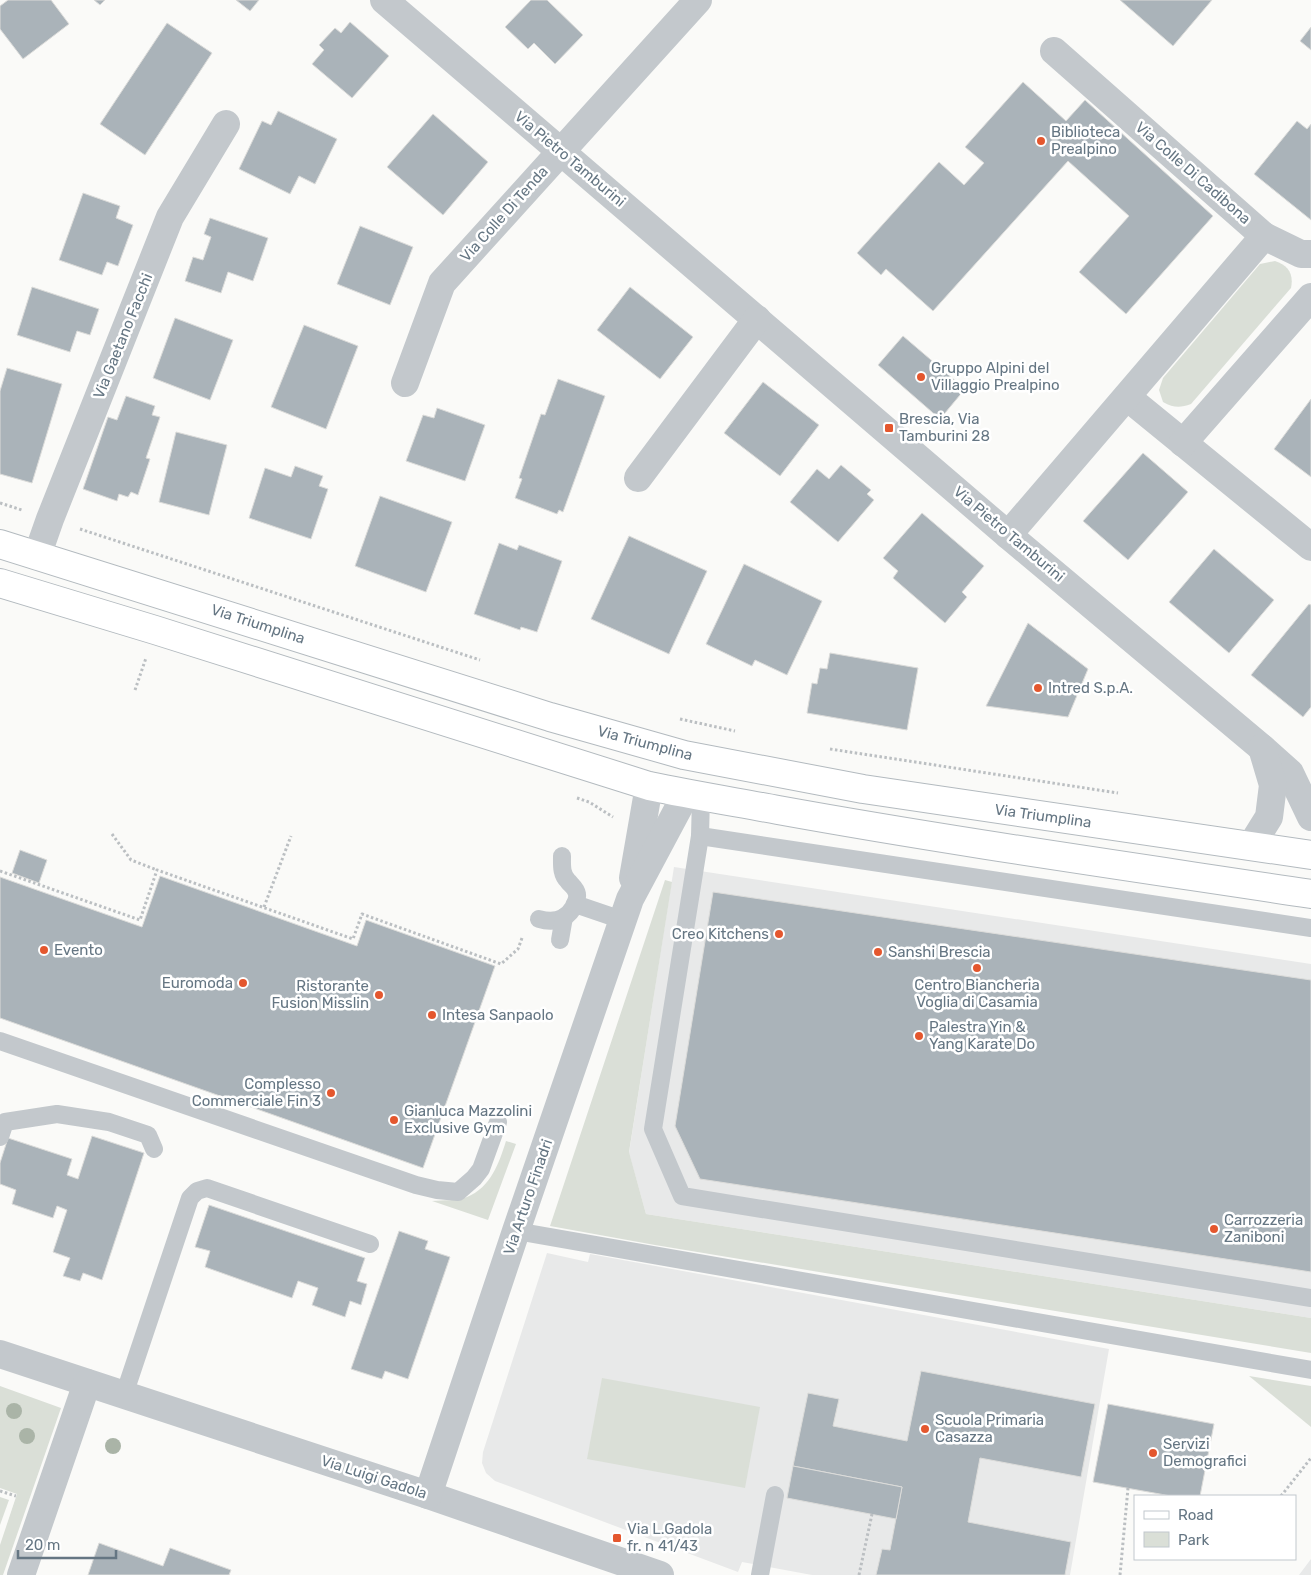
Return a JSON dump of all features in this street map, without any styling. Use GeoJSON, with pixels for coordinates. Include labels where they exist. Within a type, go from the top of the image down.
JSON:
{"type":"FeatureCollection","features":[{"type":"Feature","properties":{"kind":"main road","name":"Via Triumplina"},"geometry":{"type":"LineString","coordinates":[[0,544],[541,714],[684,755],[863,789],[1311,855]]}},
{"type":"Feature","properties":{"kind":"main road"},"geometry":{"type":"LineString","coordinates":[[0,583],[165,633],[648,786],[694,796],[878,828],[1311,894]]}},
{"type":"Feature","properties":{"kind":"street","name":"Via Pietro Tamburini"},"geometry":{"type":"LineString","coordinates":[[384,0],[1008,535],[1262,748],[1290,773],[1311,817]]}},
{"type":"Feature","properties":{"kind":"street","name":"Via Colle Di Tenda"},"geometry":{"type":"LineString","coordinates":[[405,383],[442,283],[698,0]]}},
{"type":"Feature","properties":{"kind":"street","name":"Via Colle Di Cadibona"},"geometry":{"type":"LineString","coordinates":[[1054,51],[1264,236],[1301,254],[1311,254]]}},
{"type":"Feature","properties":{"kind":"street","name":"Via Gaetano Facchi"},"geometry":{"type":"LineString","coordinates":[[37,556],[170,217],[226,124]]}},
{"type":"Feature","properties":{"kind":"street","name":"Via Colle Di Cadibona"},"geometry":{"type":"LineString","coordinates":[[1008,535],[1264,236]]}},
{"type":"Feature","properties":{"kind":"street"},"geometry":{"type":"LineString","coordinates":[[1183,443],[1311,298]]}},
{"type":"Feature","properties":{"kind":"street"},"geometry":{"type":"LineString","coordinates":[[638,478],[757,318]]}},
{"type":"Feature","properties":{"kind":"street"},"geometry":{"type":"LineString","coordinates":[[1127,397],[1311,547]]}},
{"type":"Feature","properties":{"kind":"street"},"geometry":{"type":"LineString","coordinates":[[1252,846],[1269,817],[1273,785],[1262,748]]}},
{"type":"Feature","properties":{"kind":"street"},"geometry":{"type":"LineString","coordinates":[[626,910],[648,786]]}},
{"type":"Feature","properties":{"kind":"street"},"geometry":{"type":"LineString","coordinates":[[626,910],[694,796]]}},
{"type":"Feature","properties":{"kind":"street","name":"Via Arturo Finadri"},"geometry":{"type":"LineString","coordinates":[[428,1495],[626,910]]}},
{"type":"Feature","properties":{"kind":"street","name":"Via Luigi Gadola"},"geometry":{"type":"LineString","coordinates":[[0,1354],[428,1495],[660,1575]]}},
{"type":"Feature","properties":{"kind":"street"},"geometry":{"type":"LineString","coordinates":[[21,1575],[87,1382]]}},
{"type":"Feature","properties":{"kind":"lane"},"geometry":{"type":"LineString","coordinates":[[694,796],[700,836],[653,1129],[682,1196],[1311,1298]]}},
{"type":"Feature","properties":{"kind":"lane"},"geometry":{"type":"LineString","coordinates":[[700,836],[1311,928]]}},
{"type":"Feature","properties":{"kind":"lane"},"geometry":{"type":"LineString","coordinates":[[539,919],[556,921],[564,918],[575,904],[577,892],[563,874],[562,856]]}},
{"type":"Feature","properties":{"kind":"lane"},"geometry":{"type":"LineString","coordinates":[[575,904],[626,910]]}},
{"type":"Feature","properties":{"kind":"lane"},"geometry":{"type":"LineString","coordinates":[[560,940],[564,918]]}},
{"type":"Feature","properties":{"kind":"lane"},"geometry":{"type":"LineString","coordinates":[[0,1040],[416,1185],[437,1190],[458,1192],[474,1178],[481,1169],[498,1122]]}},
{"type":"Feature","properties":{"kind":"lane"},"geometry":{"type":"LineString","coordinates":[[0,1137],[5,1122],[57,1114],[109,1122],[148,1135],[154,1149]]}},
{"type":"Feature","properties":{"kind":"lane"},"geometry":{"type":"LineString","coordinates":[[124,1395],[190,1198],[196,1191],[207,1188],[370,1244]]}},
{"type":"Feature","properties":{"kind":"lane"},"geometry":{"type":"LineString","coordinates":[[516,1231],[1311,1370]]}},
{"type":"Feature","properties":{"kind":"lane"},"geometry":{"type":"LineString","coordinates":[[760,1575],[775,1495]]}},
{"type":"Feature","properties":{"kind":"path"},"geometry":{"type":"LineString","coordinates":[[0,503],[484,661]]}},
{"type":"Feature","properties":{"kind":"path"},"geometry":{"type":"LineString","coordinates":[[135,690],[147,656]]}},
{"type":"Feature","properties":{"kind":"path"},"geometry":{"type":"LineString","coordinates":[[676,718],[742,732]]}},
{"type":"Feature","properties":{"kind":"path"},"geometry":{"type":"LineString","coordinates":[[828,749],[1120,793]]}},
{"type":"Feature","properties":{"kind":"path"},"geometry":{"type":"LineString","coordinates":[[112,834],[131,860],[353,939],[362,914],[501,964],[518,949],[524,932]]}},
{"type":"Feature","properties":{"kind":"path"},"geometry":{"type":"LineString","coordinates":[[264,907],[291,836]]}},
{"type":"Feature","properties":{"kind":"path"},"geometry":{"type":"LineString","coordinates":[[0,871],[140,920],[157,870]]}},
{"type":"Feature","properties":{"kind":"path"},"geometry":{"type":"LineString","coordinates":[[1282,1495],[1311,1458]]}},
{"type":"Feature","properties":{"kind":"path"},"geometry":{"type":"LineString","coordinates":[[1120,1575],[1128,1488]]}},
{"type":"Feature","properties":{"kind":"path"},"geometry":{"type":"LineString","coordinates":[[860,1575],[872,1514]]}},
{"type":"Feature","properties":{"kind":"shaded area"},"geometry":{"type":"Polygon","coordinates":[[[674,867],[1311,964],[1311,1318],[646,1214],[629,1153],[674,867]]]}},
{"type":"Feature","properties":{"kind":"shaded area","name":"Scuola Primaria Casazza"},"geometry":{"type":"Polygon","coordinates":[[[547,1253],[588,1262],[590,1254],[1109,1349],[1070,1575],[812,1575],[742,1562],[738,1572],[495,1481],[486,1473],[482,1463],[483,1452],[547,1253]]]}},
{"type":"Feature","properties":{"kind":"shaded area"},"geometry":{"type":"Polygon","coordinates":[[[1311,1559],[1311,1575],[1299,1575],[1311,1559]]]}},
{"type":"Feature","properties":{"kind":"green space"},"geometry":{"type":"Polygon","coordinates":[[[1275,261],[1287,268],[1291,274],[1291,288],[1191,404],[1177,407],[1163,402],[1159,390],[1163,378],[1260,264],[1275,261]]]}},
{"type":"Feature","properties":{"kind":"green space"},"geometry":{"type":"Polygon","coordinates":[[[665,880],[672,882],[629,1152],[646,1214],[1311,1318],[1311,1353],[550,1226],[665,880]]]}},
{"type":"Feature","properties":{"kind":"green space"},"geometry":{"type":"Polygon","coordinates":[[[506,1141],[516,1144],[488,1220],[432,1201],[454,1200],[475,1193],[493,1174],[506,1141]]]}},
{"type":"Feature","properties":{"kind":"green space"},"geometry":{"type":"Polygon","coordinates":[[[1249,1376],[1311,1386],[1311,1427],[1249,1376]]]}},
{"type":"Feature","properties":{"kind":"green space"},"geometry":{"type":"Polygon","coordinates":[[[602,1378],[760,1407],[745,1488],[587,1459],[602,1378]]]}},
{"type":"Feature","properties":{"kind":"green space"},"geometry":{"type":"Polygon","coordinates":[[[0,1386],[61,1408],[3,1575],[0,1575],[0,1545],[17,1494],[0,1488],[0,1386]]]}},
{"type":"Feature","properties":{"kind":"green space"},"geometry":{"type":"Polygon","coordinates":[[[0,1497],[9,1500],[0,1525],[0,1497]]]}},
{"type":"Feature","properties":{"kind":"building"},"geometry":{"type":"Polygon","coordinates":[[[8,0],[51,0],[69,24],[23,59],[0,29],[0,6],[8,0]]]}},
{"type":"Feature","properties":{"kind":"building"},"geometry":{"type":"Polygon","coordinates":[[[94,0],[105,0],[100,5],[94,0]]]}},
{"type":"Feature","properties":{"kind":"building"},"geometry":{"type":"Polygon","coordinates":[[[236,0],[259,0],[250,11],[236,0]]]}},
{"type":"Feature","properties":{"kind":"building"},"geometry":{"type":"Polygon","coordinates":[[[531,0],[547,0],[583,35],[555,64],[534,43],[528,49],[505,27],[531,0]]]}},
{"type":"Feature","properties":{"kind":"building"},"geometry":{"type":"Polygon","coordinates":[[[1120,0],[1212,0],[1173,46],[1120,0]]]}},
{"type":"Feature","properties":{"kind":"building"},"geometry":{"type":"Polygon","coordinates":[[[350,22],[389,56],[352,98],[312,64],[324,50],[319,45],[335,28],[341,33],[350,22]]]}},
{"type":"Feature","properties":{"kind":"building"},"geometry":{"type":"Polygon","coordinates":[[[167,23],[212,53],[145,155],[100,124],[167,23]]]}},
{"type":"Feature","properties":{"kind":"building"},"geometry":{"type":"Polygon","coordinates":[[[1311,27],[1311,50],[1300,41],[1311,27]]]}},
{"type":"Feature","properties":{"kind":"building"},"geometry":{"type":"Polygon","coordinates":[[[1023,82],[1066,121],[1085,100],[1213,216],[1126,314],[1079,272],[1129,216],[1068,161],[933,311],[886,269],[881,275],[857,253],[939,162],[964,185],[984,163],[965,147],[1023,82]]]}},
{"type":"Feature","properties":{"kind":"building"},"geometry":{"type":"Polygon","coordinates":[[[278,111],[337,139],[315,184],[299,176],[290,194],[239,169],[262,121],[271,125],[278,111]]]}},
{"type":"Feature","properties":{"kind":"building"},"geometry":{"type":"Polygon","coordinates":[[[433,114],[488,162],[443,215],[387,167],[433,114]]]}},
{"type":"Feature","properties":{"kind":"building"},"geometry":{"type":"Polygon","coordinates":[[[1297,121],[1307,129],[1311,124],[1311,220],[1254,174],[1297,121]]]}},
{"type":"Feature","properties":{"kind":"building"},"geometry":{"type":"Polygon","coordinates":[[[83,193],[120,206],[116,218],[133,225],[118,266],[107,262],[102,275],[59,260],[83,193]]]}},
{"type":"Feature","properties":{"kind":"building"},"geometry":{"type":"Polygon","coordinates":[[[210,218],[268,238],[253,281],[228,272],[221,293],[185,281],[193,257],[203,260],[211,237],[204,234],[210,218]]]}},
{"type":"Feature","properties":{"kind":"building"},"geometry":{"type":"Polygon","coordinates":[[[360,226],[413,247],[390,305],[337,284],[360,226]]]}},
{"type":"Feature","properties":{"kind":"building"},"geometry":{"type":"Polygon","coordinates":[[[32,287],[99,309],[90,335],[77,331],[70,352],[17,335],[32,287]]]}},
{"type":"Feature","properties":{"kind":"building"},"geometry":{"type":"Polygon","coordinates":[[[630,287],[693,337],[660,379],[597,330],[630,287]]]}},
{"type":"Feature","properties":{"kind":"building"},"geometry":{"type":"Polygon","coordinates":[[[175,318],[233,340],[210,400],[153,378],[175,318]]]}},
{"type":"Feature","properties":{"kind":"building"},"geometry":{"type":"Polygon","coordinates":[[[304,325],[358,346],[326,429],[271,407],[304,325]]]}},
{"type":"Feature","properties":{"kind":"building","name":"Gruppo Alpini del Villaggio Prealpino"},"geometry":{"type":"Polygon","coordinates":[[[903,336],[965,389],[940,419],[878,365],[903,336]]]}},
{"type":"Feature","properties":{"kind":"building"},"geometry":{"type":"Polygon","coordinates":[[[7,368],[62,384],[32,483],[0,474],[0,391],[7,368]]]}},
{"type":"Feature","properties":{"kind":"building"},"geometry":{"type":"Polygon","coordinates":[[[558,379],[605,396],[563,512],[559,510],[557,514],[515,498],[522,479],[519,478],[541,414],[545,415],[558,379]]]}},
{"type":"Feature","properties":{"kind":"building"},"geometry":{"type":"Polygon","coordinates":[[[763,382],[819,425],[780,476],[724,433],[763,382]]]}},
{"type":"Feature","properties":{"kind":"building"},"geometry":{"type":"Polygon","coordinates":[[[126,396],[155,406],[152,415],[160,417],[146,458],[150,459],[138,495],[131,492],[128,497],[119,494],[117,501],[83,489],[108,417],[117,420],[126,396]]]}},
{"type":"Feature","properties":{"kind":"building"},"geometry":{"type":"Polygon","coordinates":[[[1311,399],[1311,477],[1274,449],[1311,399]]]}},
{"type":"Feature","properties":{"kind":"building"},"geometry":{"type":"Polygon","coordinates":[[[437,408],[485,425],[465,481],[406,461],[423,415],[434,418],[437,408]]]}},
{"type":"Feature","properties":{"kind":"building"},"geometry":{"type":"Polygon","coordinates":[[[176,432],[227,445],[209,515],[159,502],[176,432]]]}},
{"type":"Feature","properties":{"kind":"building"},"geometry":{"type":"Polygon","coordinates":[[[1143,453],[1188,492],[1128,560],[1083,521],[1143,453]]]}},
{"type":"Feature","properties":{"kind":"building"},"geometry":{"type":"Polygon","coordinates":[[[841,465],[871,490],[867,494],[874,500],[838,542],[790,502],[817,469],[829,479],[841,465]]]}},
{"type":"Feature","properties":{"kind":"building"},"geometry":{"type":"Polygon","coordinates":[[[295,466],[323,476],[319,486],[328,489],[311,539],[249,518],[265,468],[291,477],[295,466]]]}},
{"type":"Feature","properties":{"kind":"building"},"geometry":{"type":"Polygon","coordinates":[[[380,496],[452,522],[426,592],[355,566],[380,496]]]}},
{"type":"Feature","properties":{"kind":"building"},"geometry":{"type":"Polygon","coordinates":[[[922,513],[984,566],[962,592],[967,597],[945,623],[893,578],[898,571],[883,558],[922,513]]]}},
{"type":"Feature","properties":{"kind":"building"},"geometry":{"type":"Polygon","coordinates":[[[629,536],[707,571],[669,654],[591,619],[629,536]]]}},
{"type":"Feature","properties":{"kind":"building"},"geometry":{"type":"Polygon","coordinates":[[[499,543],[517,550],[519,545],[562,561],[537,632],[521,627],[520,630],[474,614],[499,543]]]}},
{"type":"Feature","properties":{"kind":"building"},"geometry":{"type":"Polygon","coordinates":[[[1214,549],[1274,600],[1229,653],[1169,602],[1214,549]]]}},
{"type":"Feature","properties":{"kind":"building"},"geometry":{"type":"Polygon","coordinates":[[[744,564],[822,601],[787,675],[755,660],[752,666],[706,644],[744,564]]]}},
{"type":"Feature","properties":{"kind":"building"},"geometry":{"type":"Polygon","coordinates":[[[1309,604],[1311,605],[1311,707],[1303,717],[1251,675],[1309,604]]]}},
{"type":"Feature","properties":{"kind":"building","name":"Intred S.p.A."},"geometry":{"type":"Polygon","coordinates":[[[1028,623],[1088,669],[1068,717],[986,706],[1028,623]]]}},
{"type":"Feature","properties":{"kind":"building"},"geometry":{"type":"Polygon","coordinates":[[[830,653],[918,668],[907,730],[807,713],[812,683],[817,684],[820,668],[827,669],[830,653]]]}},
{"type":"Feature","properties":{"kind":"building"},"geometry":{"type":"Polygon","coordinates":[[[20,850],[47,860],[39,883],[12,873],[20,850]]]}},
{"type":"Feature","properties":{"kind":"building","name":"Complesso Commerciale Fin 3"},"geometry":{"type":"Polygon","coordinates":[[[160,876],[357,946],[366,920],[495,966],[423,1168],[0,1018],[0,877],[142,927],[160,876]]]}},
{"type":"Feature","properties":{"kind":"building"},"geometry":{"type":"Polygon","coordinates":[[[713,892],[1311,980],[1311,1272],[700,1179],[675,1126],[713,892]]]}},
{"type":"Feature","properties":{"kind":"building"},"geometry":{"type":"Polygon","coordinates":[[[92,1136],[144,1153],[102,1280],[83,1273],[80,1281],[63,1276],[70,1258],[53,1252],[67,1210],[57,1206],[53,1218],[12,1204],[16,1190],[0,1184],[0,1163],[8,1138],[72,1159],[67,1175],[78,1179],[92,1136]]]}},
{"type":"Feature","properties":{"kind":"building"},"geometry":{"type":"Polygon","coordinates":[[[209,1205],[365,1258],[357,1281],[367,1284],[361,1305],[350,1301],[345,1317],[312,1305],[318,1288],[298,1281],[292,1298],[205,1267],[210,1251],[195,1247],[209,1205]]]}},
{"type":"Feature","properties":{"kind":"building"},"geometry":{"type":"Polygon","coordinates":[[[399,1231],[428,1241],[425,1249],[450,1257],[408,1379],[385,1371],[382,1379],[351,1369],[399,1231]]]}},
{"type":"Feature","properties":{"kind":"building"},"geometry":{"type":"Polygon","coordinates":[[[921,1371],[1095,1404],[1081,1477],[980,1458],[968,1522],[1071,1542],[1065,1575],[876,1575],[882,1549],[890,1550],[902,1487],[793,1466],[808,1393],[839,1399],[833,1426],[907,1441],[921,1371]]]}},
{"type":"Feature","properties":{"kind":"building","name":"Servizi Demografici"},"geometry":{"type":"Polygon","coordinates":[[[1108,1404],[1214,1424],[1200,1495],[1165,1495],[1093,1482],[1108,1404]]]}},
{"type":"Feature","properties":{"kind":"building"},"geometry":{"type":"Polygon","coordinates":[[[793,1466],[902,1487],[896,1519],[787,1498],[793,1466]]]}},
{"type":"Feature","properties":{"kind":"building"},"geometry":{"type":"Polygon","coordinates":[[[99,1543],[163,1566],[170,1548],[231,1570],[229,1575],[88,1575],[99,1543]]]}},
{"type":"Feature","properties":{"kind":"place","name":"Biblioteca Prealpino"},"geometry":{"type":"Point","coordinates":[1041,141]}},
{"type":"Feature","properties":{"kind":"place","name":"Gruppo Alpini del Villaggio Prealpino"},"geometry":{"type":"Point","coordinates":[921,377]}},
{"type":"Feature","properties":{"kind":"place","name":"Brescia, Via Tamburini 28"},"geometry":{"type":"Point","coordinates":[889,428]}},
{"type":"Feature","properties":{"kind":"place","name":"Intred S.p.A."},"geometry":{"type":"Point","coordinates":[1038,688]}},
{"type":"Feature","properties":{"kind":"place","name":"Creo Kitchens"},"geometry":{"type":"Point","coordinates":[779,934]}},
{"type":"Feature","properties":{"kind":"place","name":"Evento"},"geometry":{"type":"Point","coordinates":[44,950]}},
{"type":"Feature","properties":{"kind":"place","name":"Sanshi Brescia"},"geometry":{"type":"Point","coordinates":[878,952]}},
{"type":"Feature","properties":{"kind":"place","name":"Centro Biancheria Voglia di Casamia"},"geometry":{"type":"Point","coordinates":[977,968]}},
{"type":"Feature","properties":{"kind":"place","name":"Euromoda"},"geometry":{"type":"Point","coordinates":[243,983]}},
{"type":"Feature","properties":{"kind":"place","name":"Ristorante Fusion Misslin"},"geometry":{"type":"Point","coordinates":[379,995]}},
{"type":"Feature","properties":{"kind":"place","name":"Intesa Sanpaolo"},"geometry":{"type":"Point","coordinates":[432,1015]}},
{"type":"Feature","properties":{"kind":"place","name":"Palestra Yin & Yang Karate Do"},"geometry":{"type":"Point","coordinates":[919,1036]}},
{"type":"Feature","properties":{"kind":"place","name":"Complesso Commerciale Fin 3"},"geometry":{"type":"Point","coordinates":[331,1093]}},
{"type":"Feature","properties":{"kind":"place","name":"Gianluca Mazzolini Exclusive Gym"},"geometry":{"type":"Point","coordinates":[394,1120]}},
{"type":"Feature","properties":{"kind":"place","name":"Carrozzeria Zaniboni"},"geometry":{"type":"Point","coordinates":[1214,1229]}},
{"type":"Feature","properties":{"kind":"place","name":"Scuola Primaria Casazza"},"geometry":{"type":"Point","coordinates":[925,1429]}},
{"type":"Feature","properties":{"kind":"place","name":"Servizi Demografici"},"geometry":{"type":"Point","coordinates":[1153,1453]}},
{"type":"Feature","properties":{"kind":"place","name":"Via L.Gadola fr. n 41/43"},"geometry":{"type":"Point","coordinates":[617,1538]}}]}
